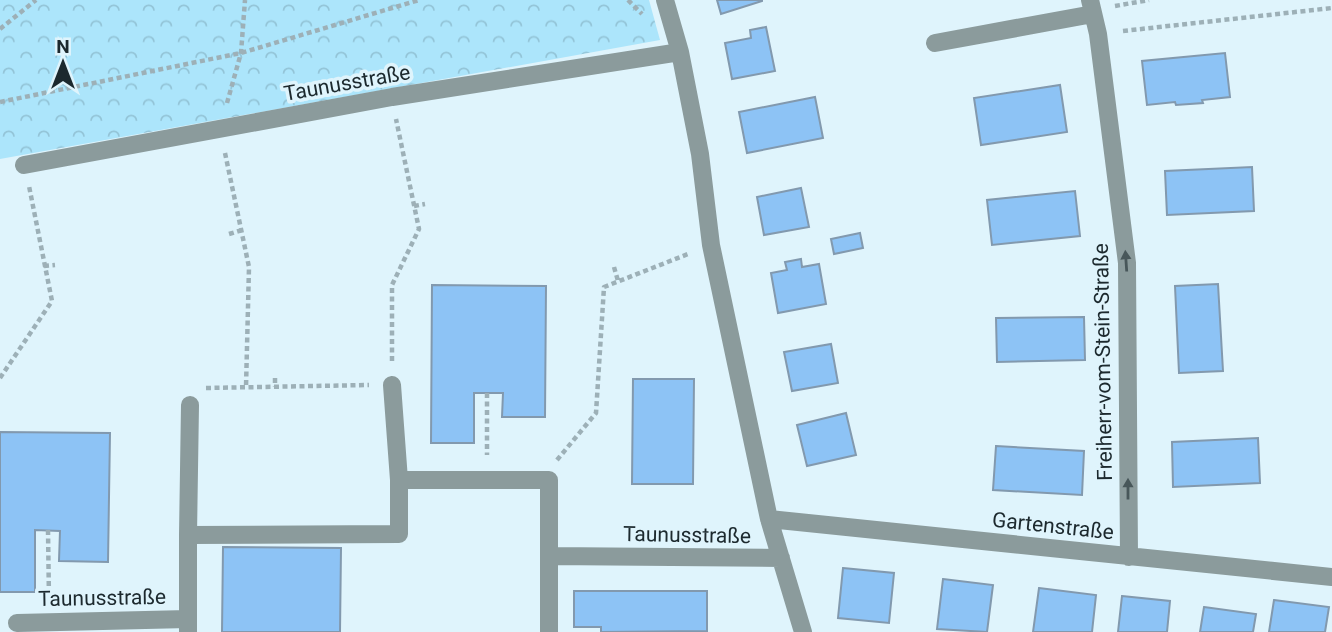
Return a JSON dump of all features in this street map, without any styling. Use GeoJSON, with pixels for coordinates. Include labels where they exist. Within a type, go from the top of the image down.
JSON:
{"type":"FeatureCollection","features":[{"type":"Feature","properties":{"kind":"street","name":"Taunusstraße"},"geometry":{"type":"LineString","coordinates":[[665,0],[680,52],[700,154],[711,246],[769,519],[803,632]]}},
{"type":"Feature","properties":{"kind":"street","name":"Freiherr-vom-Stein-Straße"},"geometry":{"type":"LineString","coordinates":[[1092,8],[1098,34],[1126,263],[1129,557]]}},
{"type":"Feature","properties":{"kind":"street"},"geometry":{"type":"LineString","coordinates":[[935,43],[1092,8]]}},
{"type":"Feature","properties":{"kind":"street","name":"Taunusstraße"},"geometry":{"type":"LineString","coordinates":[[24,165],[392,97],[680,52]]}},
{"type":"Feature","properties":{"kind":"street"},"geometry":{"type":"LineString","coordinates":[[188,535],[399,534],[392,385]]}},
{"type":"Feature","properties":{"kind":"street","name":"Taunusstraße"},"geometry":{"type":"LineString","coordinates":[[0,616],[17,627],[49,622],[188,626],[190,405]]}},
{"type":"Feature","properties":{"kind":"street"},"geometry":{"type":"LineString","coordinates":[[398,480],[549,480],[550,632]]}},
{"type":"Feature","properties":{"kind":"street","name":"Gartenstraße"},"geometry":{"type":"LineString","coordinates":[[769,519],[1332,576]]}},
{"type":"Feature","properties":{"kind":"street","name":"Taunusstraße"},"geometry":{"type":"LineString","coordinates":[[549,556],[781,558]]}},
{"type":"Feature","properties":{"kind":"path"},"geometry":{"type":"LineString","coordinates":[[0,29],[36,0]]}},
{"type":"Feature","properties":{"kind":"path"},"geometry":{"type":"LineString","coordinates":[[246,0],[240,53],[220,129],[250,267],[246,387]]}},
{"type":"Feature","properties":{"kind":"path"},"geometry":{"type":"LineString","coordinates":[[0,102],[240,53],[419,0]]}},
{"type":"Feature","properties":{"kind":"path"},"geometry":{"type":"LineString","coordinates":[[1092,8],[1149,0]]}},
{"type":"Feature","properties":{"kind":"path"},"geometry":{"type":"LineString","coordinates":[[1098,34],[1332,8]]}},
{"type":"Feature","properties":{"kind":"path"},"geometry":{"type":"LineString","coordinates":[[190,405],[191,388],[392,385],[392,285],[419,229],[392,97]]}},
{"type":"Feature","properties":{"kind":"path"},"geometry":{"type":"LineString","coordinates":[[0,378],[51,301],[24,165]]}},
{"type":"Feature","properties":{"kind":"path"},"geometry":{"type":"LineString","coordinates":[[414,206],[425,204]]}},
{"type":"Feature","properties":{"kind":"path"},"geometry":{"type":"LineString","coordinates":[[229,234],[242,230]]}},
{"type":"Feature","properties":{"kind":"path"},"geometry":{"type":"LineString","coordinates":[[549,480],[556,462],[596,413],[604,287],[711,246]]}},
{"type":"Feature","properties":{"kind":"path"},"geometry":{"type":"LineString","coordinates":[[44,266],[55,265]]}},
{"type":"Feature","properties":{"kind":"path"},"geometry":{"type":"LineString","coordinates":[[614,267],[618,281]]}},
{"type":"Feature","properties":{"kind":"path"},"geometry":{"type":"LineString","coordinates":[[275,378],[275,387]]}},
{"type":"Feature","properties":{"kind":"path"},"geometry":{"type":"LineString","coordinates":[[487,393],[488,480]]}},
{"type":"Feature","properties":{"kind":"path"},"geometry":{"type":"LineString","coordinates":[[48,530],[49,622]]}},
{"type":"Feature","properties":{"kind":"green space"},"geometry":{"type":"Polygon","coordinates":[[[0,0],[649,0],[660,40],[0,159],[0,0]]]}},
{"type":"Feature","properties":{"kind":"building"},"geometry":{"type":"Polygon","coordinates":[[[717,0],[762,0],[762,1],[721,14],[717,0]]]}},
{"type":"Feature","properties":{"kind":"building"},"geometry":{"type":"Polygon","coordinates":[[[766,27],[775,71],[732,79],[725,43],[751,38],[750,30],[766,27]]]}},
{"type":"Feature","properties":{"kind":"building"},"geometry":{"type":"Polygon","coordinates":[[[1225,53],[1230,97],[1202,100],[1203,103],[1147,105],[1142,61],[1225,53]]]}},
{"type":"Feature","properties":{"kind":"building"},"geometry":{"type":"Polygon","coordinates":[[[1060,85],[1067,132],[981,145],[974,98],[1060,85]]]}},
{"type":"Feature","properties":{"kind":"building"},"geometry":{"type":"Polygon","coordinates":[[[815,97],[823,138],[747,153],[739,112],[815,97]]]}},
{"type":"Feature","properties":{"kind":"building"},"geometry":{"type":"Polygon","coordinates":[[[1252,167],[1254,211],[1167,215],[1165,171],[1252,167]]]}},
{"type":"Feature","properties":{"kind":"building"},"geometry":{"type":"Polygon","coordinates":[[[801,188],[809,227],[764,235],[757,197],[801,188]]]}},
{"type":"Feature","properties":{"kind":"building"},"geometry":{"type":"Polygon","coordinates":[[[1075,191],[1080,236],[992,245],[987,200],[1075,191]]]}},
{"type":"Feature","properties":{"kind":"building"},"geometry":{"type":"Polygon","coordinates":[[[860,233],[863,248],[834,254],[831,239],[860,233]]]}},
{"type":"Feature","properties":{"kind":"building"},"geometry":{"type":"Polygon","coordinates":[[[801,259],[802,267],[819,264],[826,304],[778,313],[771,273],[787,270],[785,262],[801,259]]]}},
{"type":"Feature","properties":{"kind":"building"},"geometry":{"type":"Polygon","coordinates":[[[1218,284],[1223,371],[1179,373],[1175,286],[1218,284]]]}},
{"type":"Feature","properties":{"kind":"building"},"geometry":{"type":"Polygon","coordinates":[[[432,285],[546,286],[545,417],[502,417],[503,393],[474,393],[474,443],[431,443],[432,285]]]}},
{"type":"Feature","properties":{"kind":"building"},"geometry":{"type":"Polygon","coordinates":[[[1084,317],[1085,360],[997,362],[996,318],[1084,317]]]}},
{"type":"Feature","properties":{"kind":"building"},"geometry":{"type":"Polygon","coordinates":[[[831,344],[838,383],[792,391],[784,352],[831,344]]]}},
{"type":"Feature","properties":{"kind":"building"},"geometry":{"type":"Polygon","coordinates":[[[633,379],[694,379],[693,484],[632,484],[633,379]]]}},
{"type":"Feature","properties":{"kind":"building"},"geometry":{"type":"Polygon","coordinates":[[[846,413],[856,455],[807,466],[797,425],[846,413]]]}},
{"type":"Feature","properties":{"kind":"building"},"geometry":{"type":"Polygon","coordinates":[[[0,432],[110,433],[108,562],[59,561],[60,531],[35,530],[35,592],[0,592],[0,432]]]}},
{"type":"Feature","properties":{"kind":"building"},"geometry":{"type":"Polygon","coordinates":[[[1258,438],[1260,483],[1173,487],[1172,442],[1258,438]]]}},
{"type":"Feature","properties":{"kind":"building"},"geometry":{"type":"Polygon","coordinates":[[[996,446],[1084,451],[1082,495],[993,490],[996,446]]]}},
{"type":"Feature","properties":{"kind":"building"},"geometry":{"type":"Polygon","coordinates":[[[223,547],[341,548],[340,632],[222,632],[223,547]]]}},
{"type":"Feature","properties":{"kind":"building"},"geometry":{"type":"Polygon","coordinates":[[[843,568],[894,573],[889,623],[838,618],[843,568]]]}},
{"type":"Feature","properties":{"kind":"building"},"geometry":{"type":"Polygon","coordinates":[[[943,579],[993,585],[987,632],[937,629],[943,579]]]}},
{"type":"Feature","properties":{"kind":"building"},"geometry":{"type":"Polygon","coordinates":[[[1039,588],[1096,595],[1092,632],[1033,632],[1039,588]]]}},
{"type":"Feature","properties":{"kind":"building"},"geometry":{"type":"Polygon","coordinates":[[[574,591],[707,591],[707,631],[601,632],[601,627],[574,627],[574,591]]]}},
{"type":"Feature","properties":{"kind":"building"},"geometry":{"type":"Polygon","coordinates":[[[1122,596],[1170,601],[1167,632],[1118,632],[1122,596]]]}},
{"type":"Feature","properties":{"kind":"building"},"geometry":{"type":"Polygon","coordinates":[[[1274,600],[1329,607],[1325,632],[1269,632],[1274,600]]]}},
{"type":"Feature","properties":{"kind":"building"},"geometry":{"type":"Polygon","coordinates":[[[1204,607],[1256,614],[1253,632],[1200,632],[1204,607]]]}}]}
